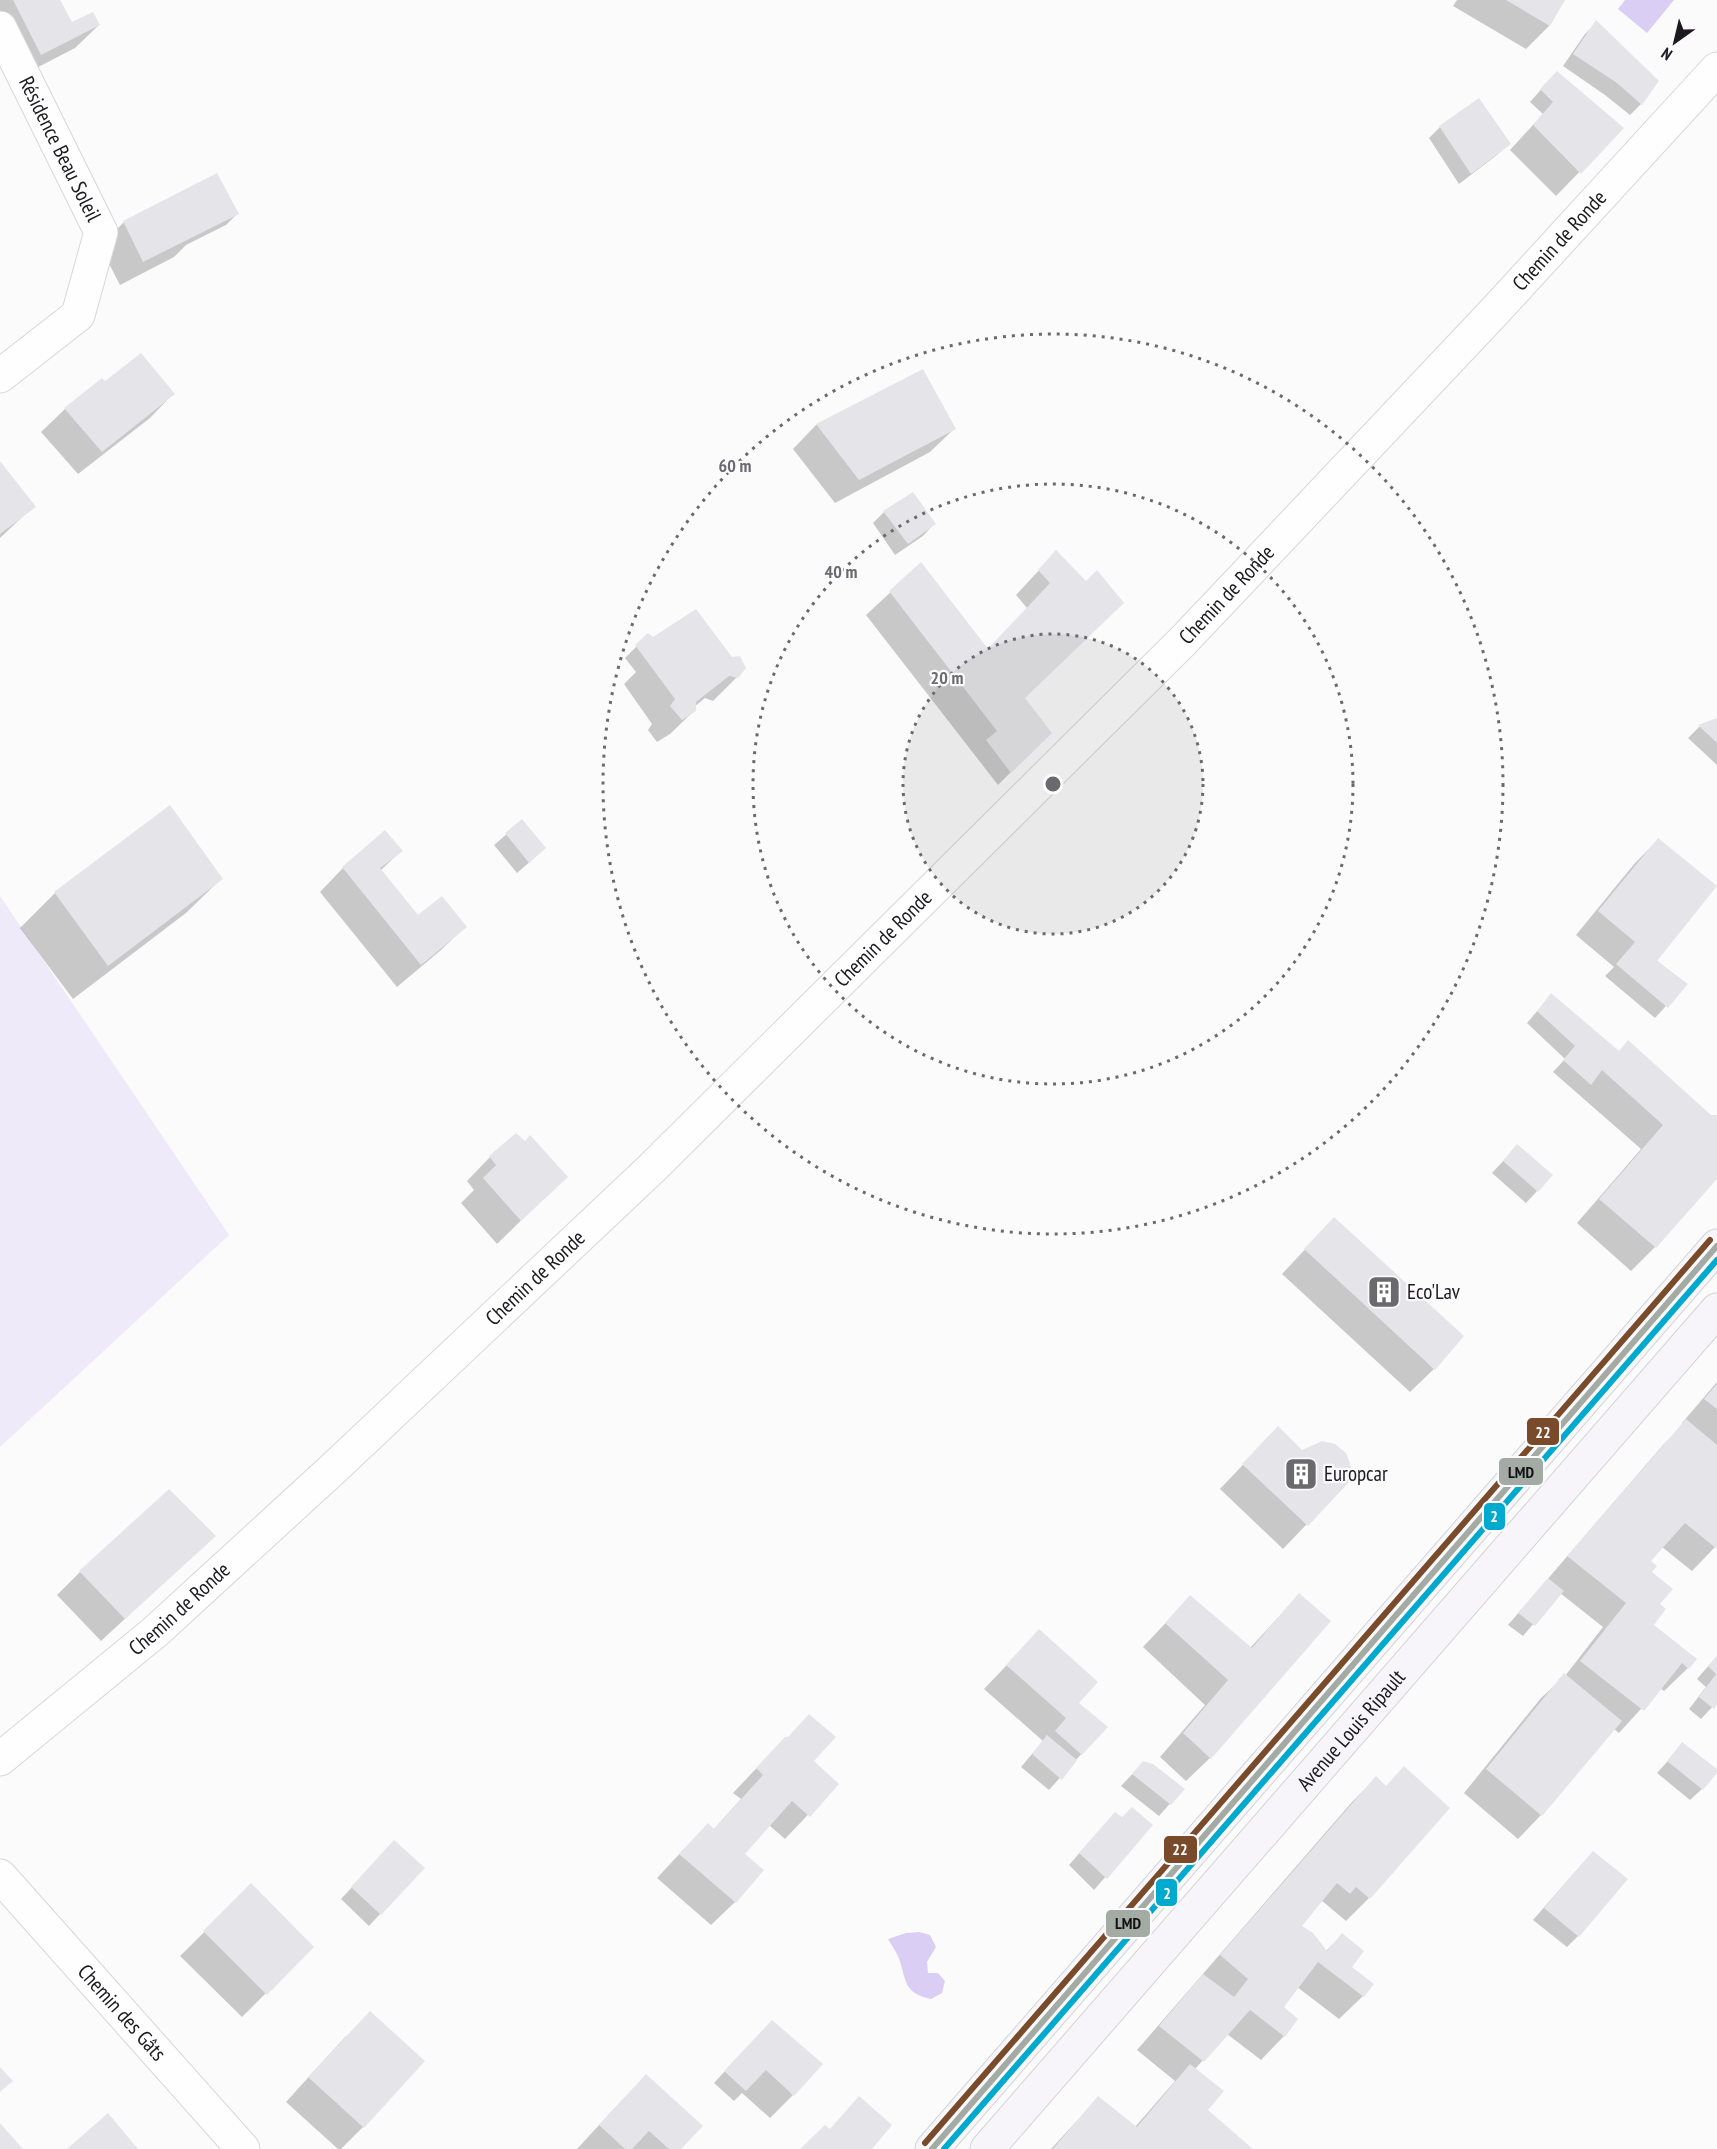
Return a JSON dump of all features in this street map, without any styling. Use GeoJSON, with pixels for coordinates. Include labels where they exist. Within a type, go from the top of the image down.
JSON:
{"type":"FeatureCollection","features":[{"type":"Feature","properties":{"kind":"main road","name":"Avenue Louis Ripault"},"geometry":{"type":"LineString","coordinates":[[932,2149],[1717,1246]]}},
{"type":"Feature","properties":{"kind":"main road","name":"Avenue Louis Ripault"},"geometry":{"type":"LineString","coordinates":[[987,2149],[1717,1310]]}},
{"type":"Feature","properties":{"kind":"street","name":"Résidence Beau Soleil"},"geometry":{"type":"LineString","coordinates":[[0,28],[101,232],[78,315],[0,376]]}},
{"type":"Feature","properties":{"kind":"street","name":"Chemin de Ronde"},"geometry":{"type":"LineString","coordinates":[[0,1759],[155,1632],[334,1468],[659,1160],[1184,640],[1496,311],[1717,69]]}},
{"type":"Feature","properties":{"kind":"street","name":"Chemin des Gâts"},"geometry":{"type":"LineString","coordinates":[[0,1876],[243,2149]]}},
{"type":"Feature","properties":{"kind":"shaded area"},"geometry":{"type":"Polygon","coordinates":[[[1625,0],[1674,0],[1647,33],[1618,9],[1625,0]]]}},
{"type":"Feature","properties":{"kind":"shaded area"},"geometry":{"type":"Polygon","coordinates":[[[0,896],[229,1235],[0,1447],[0,896]]]}},
{"type":"Feature","properties":{"kind":"shaded area"},"geometry":{"type":"Polygon","coordinates":[[[919,1932],[930,1935],[936,1947],[927,1962],[928,1973],[938,1973],[945,1981],[942,1993],[931,1999],[910,1989],[898,1956],[888,1939],[906,1933],[919,1932]]]}},
{"type":"Feature","properties":{"kind":"building"},"geometry":{"type":"Polygon","coordinates":[[[13,0],[60,0],[72,22],[93,12],[100,25],[41,55],[13,0]]]}},
{"type":"Feature","properties":{"kind":"building"},"geometry":{"type":"Polygon","coordinates":[[[1506,0],[1565,0],[1550,26],[1506,0]]]}},
{"type":"Feature","properties":{"kind":"building"},"geometry":{"type":"Polygon","coordinates":[[[1596,20],[1659,81],[1642,105],[1617,83],[1573,54],[1596,20]]]}},
{"type":"Feature","properties":{"kind":"building"},"geometry":{"type":"Polygon","coordinates":[[[1557,71],[1624,128],[1581,174],[1533,125],[1553,102],[1540,89],[1557,71]]]}},
{"type":"Feature","properties":{"kind":"building"},"geometry":{"type":"Polygon","coordinates":[[[1479,98],[1511,144],[1471,174],[1439,126],[1479,98]]]}},
{"type":"Feature","properties":{"kind":"building"},"geometry":{"type":"Polygon","coordinates":[[[217,173],[239,214],[143,262],[123,221],[217,173]]]}},
{"type":"Feature","properties":{"kind":"building"},"geometry":{"type":"Polygon","coordinates":[[[141,353],[175,394],[102,452],[64,408],[102,378],[105,381],[141,353]]]}},
{"type":"Feature","properties":{"kind":"building"},"geometry":{"type":"Polygon","coordinates":[[[923,369],[956,429],[859,480],[816,424],[923,369]]]}},
{"type":"Feature","properties":{"kind":"building"},"geometry":{"type":"Polygon","coordinates":[[[0,461],[36,507],[0,534],[0,461]]]}},
{"type":"Feature","properties":{"kind":"building"},"geometry":{"type":"Polygon","coordinates":[[[913,492],[936,524],[908,544],[883,511],[913,492]]]}},
{"type":"Feature","properties":{"kind":"building"},"geometry":{"type":"Polygon","coordinates":[[[1056,550],[1086,581],[1097,570],[1124,603],[1025,698],[1052,733],[1011,773],[986,740],[997,731],[889,591],[921,562],[988,649],[1050,583],[1038,570],[1056,550]]]}},
{"type":"Feature","properties":{"kind":"building"},"geometry":{"type":"Polygon","coordinates":[[[696,609],[732,657],[740,656],[746,668],[738,678],[729,676],[696,702],[696,711],[682,720],[670,706],[675,699],[635,645],[648,633],[653,637],[696,609]]]}},
{"type":"Feature","properties":{"kind":"building"},"geometry":{"type":"Polygon","coordinates":[[[1717,718],[1717,743],[1698,725],[1717,718]]]}},
{"type":"Feature","properties":{"kind":"building"},"geometry":{"type":"Polygon","coordinates":[[[170,805],[223,879],[108,966],[54,892],[170,805]]]}},
{"type":"Feature","properties":{"kind":"building"},"geometry":{"type":"Polygon","coordinates":[[[522,819],[546,848],[529,863],[505,833],[522,819]]]}},
{"type":"Feature","properties":{"kind":"building"},"geometry":{"type":"Polygon","coordinates":[[[385,830],[403,851],[380,868],[418,915],[442,896],[467,927],[421,965],[342,867],[385,830]]]}},
{"type":"Feature","properties":{"kind":"building"},"geometry":{"type":"Polygon","coordinates":[[[1658,838],[1717,886],[1657,961],[1688,984],[1668,1008],[1616,964],[1635,942],[1598,911],[1658,838]]]}},
{"type":"Feature","properties":{"kind":"building"},"geometry":{"type":"Polygon","coordinates":[[[1551,993],[1619,1051],[1628,1040],[1711,1115],[1717,1115],[1717,1179],[1656,1248],[1599,1199],[1663,1125],[1602,1070],[1591,1085],[1563,1060],[1575,1046],[1537,1011],[1551,993]]]}},
{"type":"Feature","properties":{"kind":"building"},"geometry":{"type":"Polygon","coordinates":[[[516,1133],[525,1141],[530,1135],[568,1177],[521,1221],[483,1178],[496,1165],[489,1156],[516,1133]]]}},
{"type":"Feature","properties":{"kind":"building"},"geometry":{"type":"Polygon","coordinates":[[[1517,1144],[1553,1175],[1538,1192],[1503,1161],[1517,1144]]]}},
{"type":"Feature","properties":{"kind":"building","name":"Eco'Lav"},"geometry":{"type":"Polygon","coordinates":[[[1334,1217],[1464,1336],[1435,1370],[1304,1249],[1334,1217]]]}},
{"type":"Feature","properties":{"kind":"building"},"geometry":{"type":"Polygon","coordinates":[[[1717,1384],[1717,1409],[1704,1399],[1717,1384]]]}},
{"type":"Feature","properties":{"kind":"building"},"geometry":{"type":"Polygon","coordinates":[[[1686,1419],[1717,1445],[1717,1549],[1685,1523],[1651,1561],[1657,1566],[1652,1572],[1673,1589],[1660,1604],[1666,1609],[1654,1625],[1697,1659],[1689,1669],[1682,1663],[1644,1711],[1580,1661],[1626,1603],[1567,1556],[1686,1419]]]}},
{"type":"Feature","properties":{"kind":"building","name":"Europcar"},"geometry":{"type":"Polygon","coordinates":[[[1278,1426],[1302,1450],[1322,1441],[1335,1444],[1346,1453],[1351,1466],[1350,1481],[1308,1526],[1242,1464],[1278,1426]]]}},
{"type":"Feature","properties":{"kind":"building"},"geometry":{"type":"Polygon","coordinates":[[[169,1489],[216,1536],[125,1619],[79,1571],[169,1489]]]}},
{"type":"Feature","properties":{"kind":"building"},"geometry":{"type":"Polygon","coordinates":[[[1548,1578],[1564,1591],[1535,1626],[1518,1613],[1548,1578]]]}},
{"type":"Feature","properties":{"kind":"building"},"geometry":{"type":"Polygon","coordinates":[[[1299,1593],[1331,1621],[1211,1759],[1183,1733],[1228,1680],[1165,1623],[1190,1595],[1252,1648],[1299,1593]]]}},
{"type":"Feature","properties":{"kind":"building"},"geometry":{"type":"Polygon","coordinates":[[[1039,1629],[1098,1682],[1079,1703],[1108,1727],[1082,1755],[1055,1731],[1066,1718],[1006,1665],[1039,1629]]]}},
{"type":"Feature","properties":{"kind":"building"},"geometry":{"type":"Polygon","coordinates":[[[1717,1656],[1717,1704],[1714,1709],[1699,1697],[1716,1674],[1708,1666],[1717,1656]]]}},
{"type":"Feature","properties":{"kind":"building"},"geometry":{"type":"Polygon","coordinates":[[[1564,1673],[1622,1721],[1542,1816],[1486,1769],[1564,1673]]]}},
{"type":"Feature","properties":{"kind":"building"},"geometry":{"type":"Polygon","coordinates":[[[809,1714],[836,1737],[814,1761],[839,1784],[810,1817],[792,1801],[745,1854],[764,1870],[736,1903],[679,1854],[708,1823],[714,1829],[763,1775],[756,1768],[809,1714]]]}},
{"type":"Feature","properties":{"kind":"building"},"geometry":{"type":"Polygon","coordinates":[[[1047,1735],[1077,1760],[1062,1780],[1032,1754],[1047,1735]]]}},
{"type":"Feature","properties":{"kind":"building"},"geometry":{"type":"Polygon","coordinates":[[[1682,1742],[1717,1769],[1717,1773],[1703,1790],[1667,1761],[1682,1742]]]}},
{"type":"Feature","properties":{"kind":"building"},"geometry":{"type":"Polygon","coordinates":[[[1143,1761],[1153,1764],[1185,1789],[1171,1805],[1132,1774],[1143,1761]]]}},
{"type":"Feature","properties":{"kind":"building"},"geometry":{"type":"Polygon","coordinates":[[[1404,1766],[1450,1808],[1370,1899],[1356,1887],[1350,1894],[1337,1883],[1302,1926],[1313,1933],[1327,1951],[1342,1933],[1364,1951],[1352,1967],[1374,1984],[1364,1997],[1318,1962],[1284,2007],[1298,2019],[1285,2037],[1250,2010],[1204,2062],[1159,2026],[1203,1974],[1234,1997],[1248,1979],[1220,1955],[1376,1776],[1386,1786],[1404,1766]]]}},
{"type":"Feature","properties":{"kind":"building"},"geometry":{"type":"Polygon","coordinates":[[[1132,1807],[1153,1825],[1107,1879],[1079,1853],[1115,1812],[1122,1817],[1132,1807]]]}},
{"type":"Feature","properties":{"kind":"building"},"geometry":{"type":"Polygon","coordinates":[[[394,1840],[425,1868],[381,1915],[351,1887],[394,1840]]]}},
{"type":"Feature","properties":{"kind":"building"},"geometry":{"type":"Polygon","coordinates":[[[1593,1851],[1628,1879],[1579,1937],[1544,1908],[1593,1851]]]}},
{"type":"Feature","properties":{"kind":"building"},"geometry":{"type":"Polygon","coordinates":[[[251,1883],[314,1947],[267,1995],[203,1931],[251,1883]]]}},
{"type":"Feature","properties":{"kind":"building"},"geometry":{"type":"Polygon","coordinates":[[[370,2011],[425,2061],[364,2128],[308,2077],[370,2011]]]}},
{"type":"Feature","properties":{"kind":"building"},"geometry":{"type":"Polygon","coordinates":[[[772,2020],[823,2064],[794,2096],[766,2070],[746,2091],[724,2071],[772,2020]]]}},
{"type":"Feature","properties":{"kind":"building"},"geometry":{"type":"Polygon","coordinates":[[[1190,2064],[1224,2091],[1208,2110],[1253,2149],[1053,2149],[1098,2096],[1137,2127],[1190,2064]]]}},
{"type":"Feature","properties":{"kind":"building"},"geometry":{"type":"Polygon","coordinates":[[[0,2067],[13,2081],[0,2092],[0,2067]]]}},
{"type":"Feature","properties":{"kind":"building"},"geometry":{"type":"Polygon","coordinates":[[[646,2074],[703,2126],[681,2149],[669,2149],[649,2131],[632,2149],[625,2149],[599,2125],[646,2074]]]}},
{"type":"Feature","properties":{"kind":"building"},"geometry":{"type":"Polygon","coordinates":[[[859,2096],[892,2125],[872,2149],[800,2149],[825,2125],[830,2129],[859,2096]]]}},
{"type":"Feature","properties":{"kind":"building"},"geometry":{"type":"Polygon","coordinates":[[[108,2113],[138,2149],[67,2149],[108,2113]]]}},
{"type":"Feature","properties":{"kind":"building"},"geometry":{"type":"Polygon","coordinates":[[[0,2123],[23,2149],[0,2149],[0,2123]]]}},
{"type":"Feature","properties":{"kind":"transit line","name":"22"},"geometry":{"type":"LineString","coordinates":[[925,2143],[1710,1240]]}},
{"type":"Feature","properties":{"kind":"transit line","name":"LMD"},"geometry":{"type":"LineString","coordinates":[[932,2149],[1717,1246]]}},
{"type":"Feature","properties":{"kind":"transit line","name":"2"},"geometry":{"type":"LineString","coordinates":[[944,2149],[1717,1260]]}},
{"type":"Feature","properties":{"kind":"place","name":"Eco'Lav"},"geometry":{"type":"Point","coordinates":[1384,1292]}},
{"type":"Feature","properties":{"kind":"place","name":"Europcar"},"geometry":{"type":"Point","coordinates":[1301,1474]}}]}
